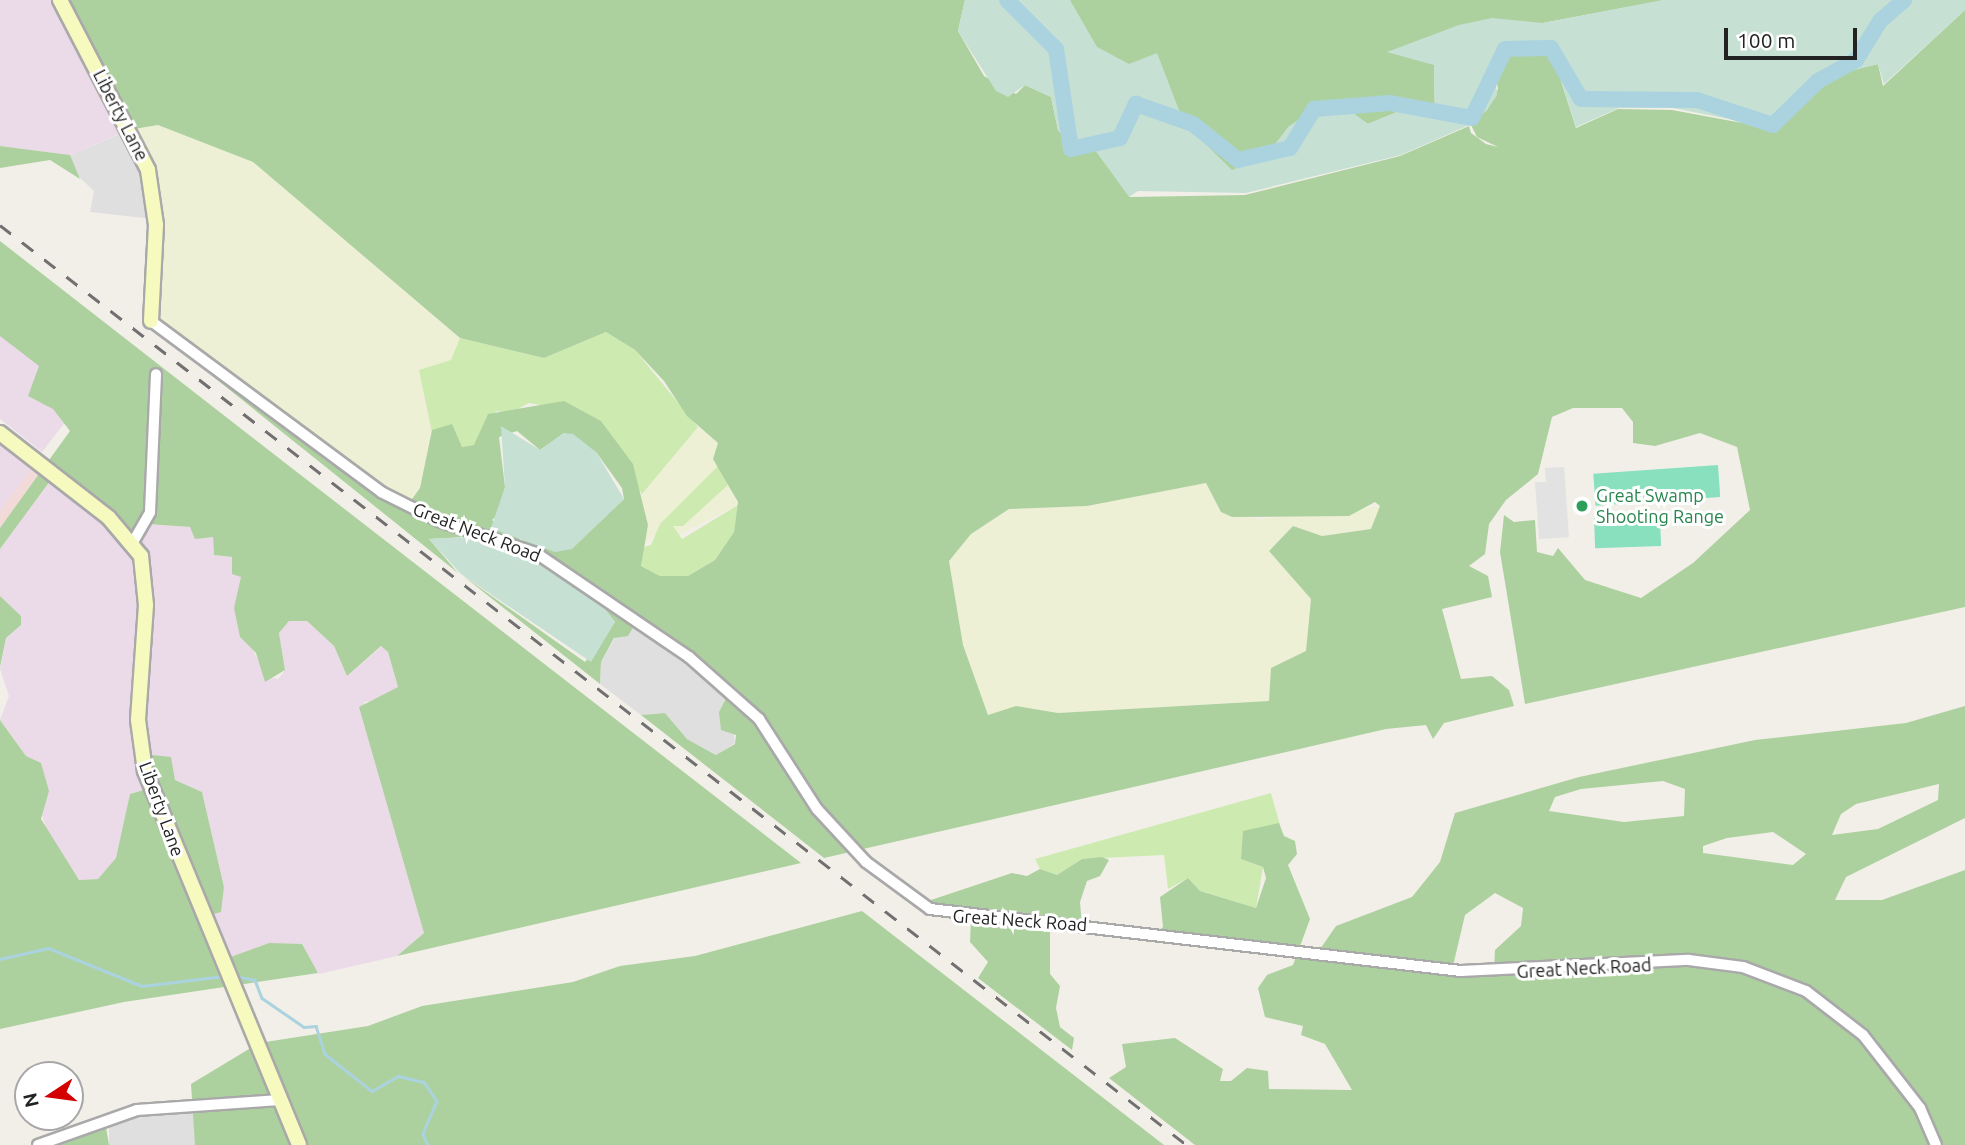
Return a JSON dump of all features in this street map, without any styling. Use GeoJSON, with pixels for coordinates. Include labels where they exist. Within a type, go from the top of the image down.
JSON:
{"type":"FeatureCollection","features":[{"type":"Feature","properties":{"kind":"street","name":"Liberty Lane"},"geometry":{"type":"LineString","coordinates":[[60,0],[148,170],[156,225],[151,321]]}},
{"type":"Feature","properties":{"kind":"street","name":"Great Neck Road"},"geometry":{"type":"LineString","coordinates":[[151,321],[381,492],[439,521],[537,553],[689,657],[759,719],[817,809],[866,862],[930,909],[1461,971],[1689,960],[1744,967],[1806,991],[1863,1035],[1920,1108],[1936,1145]]}},
{"type":"Feature","properties":{"kind":"street"},"geometry":{"type":"LineString","coordinates":[[0,433],[134,542],[150,512],[156,374]]}},
{"type":"Feature","properties":{"kind":"street","name":"Liberty Lane"},"geometry":{"type":"LineString","coordinates":[[134,542],[146,595],[140,747],[152,793],[299,1145]]}},
{"type":"Feature","properties":{"kind":"street"},"geometry":{"type":"LineString","coordinates":[[38,1145],[137,1110],[281,1100]]}},
{"type":"Feature","properties":{"kind":"shaded area"},"geometry":{"type":"Polygon","coordinates":[[[0,0],[60,0],[129,130],[70,155],[0,146],[0,0]]]}},
{"type":"Feature","properties":{"kind":"shaded area"},"geometry":{"type":"Polygon","coordinates":[[[130,130],[154,219],[90,212],[94,191],[76,174],[70,155],[130,130]]]}},
{"type":"Feature","properties":{"kind":"shaded area"},"geometry":{"type":"Polygon","coordinates":[[[0,330],[84,398],[42,452],[0,419],[0,330]]]}},
{"type":"Feature","properties":{"kind":"shaded area"},"geometry":{"type":"Polygon","coordinates":[[[0,434],[44,470],[0,528],[0,434]]]}},
{"type":"Feature","properties":{"kind":"shaded area"},"geometry":{"type":"Polygon","coordinates":[[[0,445],[31,470],[0,511],[0,445]]]}},
{"type":"Feature","properties":{"kind":"shaded area"},"geometry":{"type":"Polygon","coordinates":[[[1564,467],[1569,537],[1539,539],[1535,482],[1546,482],[1545,468],[1564,467]]]}},
{"type":"Feature","properties":{"kind":"shaded area"},"geometry":{"type":"Polygon","coordinates":[[[53,477],[147,524],[190,527],[213,536],[214,555],[232,557],[241,577],[249,642],[266,676],[278,679],[285,670],[279,633],[289,621],[307,621],[334,646],[347,676],[382,646],[388,652],[398,687],[386,699],[364,702],[424,933],[397,956],[319,974],[306,954],[269,943],[225,959],[206,916],[224,887],[202,792],[175,780],[171,770],[150,788],[130,794],[117,858],[98,879],[79,880],[49,840],[26,756],[0,720],[9,696],[0,669],[6,638],[21,625],[0,596],[0,549],[53,477]]]}},
{"type":"Feature","properties":{"kind":"shaded area"},"geometry":{"type":"Polygon","coordinates":[[[637,621],[729,693],[735,743],[717,755],[687,739],[665,713],[641,715],[600,684],[601,662],[615,638],[637,621]]]}},
{"type":"Feature","properties":{"kind":"shaded area"},"geometry":{"type":"Polygon","coordinates":[[[194,1106],[195,1145],[109,1145],[109,1117],[194,1106]]]}},
{"type":"Feature","properties":{"kind":"green space"},"geometry":{"type":"Polygon","coordinates":[[[60,0],[965,0],[958,31],[984,76],[1016,94],[1025,85],[1051,97],[1058,130],[1073,147],[1096,151],[1130,197],[1245,195],[1400,156],[1469,126],[1471,133],[1486,144],[1498,147],[1477,137],[1470,123],[1487,110],[1498,89],[1495,71],[1505,48],[1530,43],[1552,53],[1576,128],[1618,109],[1672,110],[1764,127],[1782,118],[1813,83],[1878,64],[1883,86],[1965,10],[1965,607],[1525,704],[1500,552],[1504,515],[1514,522],[1535,520],[1537,552],[1553,556],[1558,548],[1585,580],[1641,598],[1693,563],[1750,510],[1737,447],[1700,433],[1655,446],[1633,443],[1633,422],[1622,408],[1573,408],[1552,417],[1538,474],[1506,500],[1489,524],[1485,554],[1469,566],[1488,576],[1492,597],[1442,609],[1461,679],[1492,676],[1509,690],[1514,706],[1444,723],[1433,739],[1426,725],[1386,729],[824,858],[641,715],[665,713],[687,739],[716,755],[735,744],[736,735],[721,730],[719,712],[729,693],[637,621],[628,636],[614,638],[601,662],[600,684],[462,575],[585,662],[615,622],[603,607],[530,558],[466,537],[429,539],[458,573],[150,326],[407,506],[420,488],[432,430],[452,424],[462,447],[474,445],[488,414],[564,401],[601,421],[633,464],[648,525],[641,566],[660,576],[688,576],[715,560],[734,532],[738,502],[713,459],[718,443],[687,416],[664,381],[635,350],[606,332],[544,358],[460,338],[253,162],[158,125],[134,129],[60,0]],[[517,431],[499,437],[505,487],[501,512],[492,520],[521,540],[571,549],[624,499],[622,488],[596,452],[564,433],[540,450],[517,431]],[[1206,483],[1087,506],[1009,509],[971,534],[949,561],[963,645],[988,715],[1016,706],[1058,713],[1269,701],[1271,668],[1306,651],[1311,599],[1269,551],[1293,526],[1322,536],[1371,529],[1380,506],[1375,502],[1349,516],[1232,517],[1221,512],[1206,483]]]}},
{"type":"Feature","properties":{"kind":"green space"},"geometry":{"type":"Polygon","coordinates":[[[965,0],[1070,0],[1097,47],[1129,64],[1157,53],[1184,123],[1232,170],[1266,156],[1289,126],[1317,109],[1348,109],[1368,124],[1397,112],[1435,117],[1434,65],[1387,52],[1459,25],[1492,18],[1543,23],[1663,0],[1965,0],[1965,10],[1884,84],[1878,64],[1813,83],[1782,118],[1764,126],[1673,108],[1619,108],[1576,127],[1552,53],[1530,43],[1505,48],[1495,71],[1497,95],[1487,110],[1469,125],[1401,155],[1246,193],[1138,191],[1129,197],[1096,151],[1073,147],[1058,130],[1051,97],[1025,85],[1008,97],[996,91],[958,31],[965,0]]]}},
{"type":"Feature","properties":{"kind":"green space"},"geometry":{"type":"Polygon","coordinates":[[[1069,0],[1665,0],[1388,52],[1434,64],[1435,117],[1397,112],[1368,124],[1349,112],[1305,123],[1288,128],[1266,157],[1231,171],[1128,65],[1088,42],[1069,0]]]}},
{"type":"Feature","properties":{"kind":"green space"},"geometry":{"type":"Polygon","coordinates":[[[158,125],[253,162],[460,338],[451,360],[419,370],[432,433],[420,488],[407,507],[142,315],[154,239],[134,129],[158,125]]]}},
{"type":"Feature","properties":{"kind":"green space"},"geometry":{"type":"Polygon","coordinates":[[[0,146],[70,155],[80,179],[50,160],[0,168],[0,146]]]}},
{"type":"Feature","properties":{"kind":"green space"},"geometry":{"type":"Polygon","coordinates":[[[0,241],[801,863],[397,956],[424,933],[359,707],[398,687],[388,652],[381,646],[347,676],[334,646],[307,621],[289,621],[279,633],[285,670],[265,682],[256,653],[240,637],[234,608],[241,577],[232,574],[232,557],[214,555],[213,537],[195,539],[190,527],[147,524],[136,540],[53,477],[0,549],[0,528],[70,431],[53,409],[28,396],[39,366],[0,336],[0,241]]]}},
{"type":"Feature","properties":{"kind":"green space"},"geometry":{"type":"Polygon","coordinates":[[[606,332],[635,350],[698,427],[642,494],[585,413],[529,403],[510,413],[496,411],[475,445],[462,447],[432,433],[419,370],[451,360],[460,338],[544,358],[606,332]]]}},
{"type":"Feature","properties":{"kind":"green space"},"geometry":{"type":"Polygon","coordinates":[[[501,426],[540,450],[564,433],[573,434],[596,452],[624,499],[572,549],[555,552],[491,528],[505,487],[501,426]]]}},
{"type":"Feature","properties":{"kind":"green space"},"geometry":{"type":"Polygon","coordinates":[[[698,427],[718,443],[714,458],[719,465],[643,547],[642,494],[698,427]]]}},
{"type":"Feature","properties":{"kind":"green space"},"geometry":{"type":"Polygon","coordinates":[[[719,465],[729,484],[683,526],[673,526],[682,539],[738,505],[734,532],[715,560],[688,576],[660,576],[641,566],[643,547],[651,545],[660,524],[719,465]]]}},
{"type":"Feature","properties":{"kind":"green space"},"geometry":{"type":"Polygon","coordinates":[[[1718,465],[1720,497],[1596,506],[1593,474],[1718,465]]]}},
{"type":"Feature","properties":{"kind":"green space"},"geometry":{"type":"Polygon","coordinates":[[[1207,483],[1221,512],[1259,519],[1380,506],[1371,529],[1322,536],[1293,526],[1269,551],[1311,599],[1306,651],[1272,680],[1269,701],[1058,713],[1016,706],[988,715],[963,645],[949,561],[971,534],[1010,509],[1087,506],[1207,483]]]}},
{"type":"Feature","properties":{"kind":"green space"},"geometry":{"type":"Polygon","coordinates":[[[729,484],[738,505],[675,537],[673,526],[683,526],[690,513],[729,484]]]}},
{"type":"Feature","properties":{"kind":"green space"},"geometry":{"type":"Polygon","coordinates":[[[1660,516],[1661,546],[1595,548],[1594,518],[1660,516]]]}},
{"type":"Feature","properties":{"kind":"green space"},"geometry":{"type":"Polygon","coordinates":[[[466,537],[530,558],[603,607],[615,622],[591,662],[461,574],[429,539],[466,537]]]}},
{"type":"Feature","properties":{"kind":"green space"},"geometry":{"type":"Polygon","coordinates":[[[0,596],[21,616],[21,625],[6,638],[0,667],[0,596]]]}},
{"type":"Feature","properties":{"kind":"green space"},"geometry":{"type":"Polygon","coordinates":[[[1965,706],[1965,818],[1846,877],[1835,900],[1882,900],[1965,870],[1965,1145],[1195,1145],[1109,1078],[1126,1067],[1122,1044],[1175,1038],[1223,1069],[1220,1081],[1231,1081],[1247,1068],[1268,1071],[1269,1089],[1352,1090],[1325,1044],[1301,1035],[1303,1026],[1265,1017],[1258,988],[1267,975],[1293,965],[1298,951],[1157,932],[1163,927],[1160,897],[1188,878],[1200,891],[1256,908],[1266,878],[1263,867],[1241,859],[1243,831],[1279,823],[1284,836],[1295,841],[1297,854],[1288,865],[1310,919],[1299,949],[1318,952],[1336,926],[1412,897],[1440,862],[1455,813],[1579,777],[1755,740],[1906,723],[1965,706]],[[1663,781],[1581,789],[1555,797],[1549,811],[1624,822],[1684,816],[1685,789],[1663,781]],[[1939,784],[1856,804],[1841,814],[1832,835],[1878,829],[1938,800],[1939,784]],[[1773,832],[1727,838],[1703,846],[1703,853],[1793,865],[1806,854],[1773,832]],[[1495,893],[1465,915],[1453,966],[1494,971],[1495,950],[1521,926],[1523,908],[1495,893]]]}},
{"type":"Feature","properties":{"kind":"green space"},"geometry":{"type":"Polygon","coordinates":[[[0,720],[26,756],[41,763],[49,791],[41,819],[79,880],[98,879],[116,858],[130,794],[150,788],[142,754],[171,757],[175,780],[202,792],[224,887],[221,912],[207,916],[225,959],[269,943],[302,944],[318,973],[124,1002],[0,1029],[0,720]]]}},
{"type":"Feature","properties":{"kind":"green space"},"geometry":{"type":"Polygon","coordinates":[[[1271,793],[1280,825],[1241,859],[1263,867],[1256,908],[1200,891],[1188,878],[1168,889],[1164,855],[1082,859],[1057,875],[1040,869],[1035,859],[1271,793]]]}},
{"type":"Feature","properties":{"kind":"green space"},"geometry":{"type":"Polygon","coordinates":[[[1102,857],[1109,860],[1100,876],[1087,881],[1080,902],[1082,926],[1050,925],[1050,974],[1060,986],[1056,1008],[1060,1027],[1074,1038],[1072,1050],[978,978],[988,962],[970,942],[971,919],[919,904],[1012,873],[1027,876],[1040,869],[1057,875],[1082,859],[1102,857]]]}},
{"type":"Feature","properties":{"kind":"green space"},"geometry":{"type":"Polygon","coordinates":[[[862,911],[1164,1145],[195,1145],[191,1084],[259,1043],[368,1026],[422,1006],[573,982],[620,966],[695,956],[862,911]]]}},
{"type":"Feature","properties":{"kind":"green space"},"geometry":{"type":"Polygon","coordinates":[[[105,1122],[109,1145],[37,1145],[84,1131],[105,1122]]]}},
{"type":"Feature","properties":{"kind":"waterway"},"geometry":{"type":"LineString","coordinates":[[1007,0],[1056,49],[1071,149],[1120,138],[1136,104],[1193,124],[1238,160],[1290,148],[1314,109],[1390,103],[1472,118],[1505,49],[1551,48],[1581,99],[1697,100],[1773,125],[1818,81],[1856,60],[1880,21],[1904,0]]}},
{"type":"Feature","properties":{"kind":"waterway"},"geometry":{"type":"LineString","coordinates":[[0,959],[48,948],[142,986],[225,976]]}},
{"type":"Feature","properties":{"kind":"waterway"},"geometry":{"type":"LineString","coordinates":[[235,976],[255,980],[262,998],[304,1027],[316,1026],[325,1054],[372,1091],[398,1076],[424,1082],[437,1101],[423,1134],[428,1145]]}},
{"type":"Feature","properties":{"kind":"railway"},"geometry":{"type":"LineString","coordinates":[[0,225],[1187,1145]]}},
{"type":"Feature","properties":{"kind":"place","name":"Great Swamp Shooting Range"},"geometry":{"type":"Point","coordinates":[1582,506]}}]}
